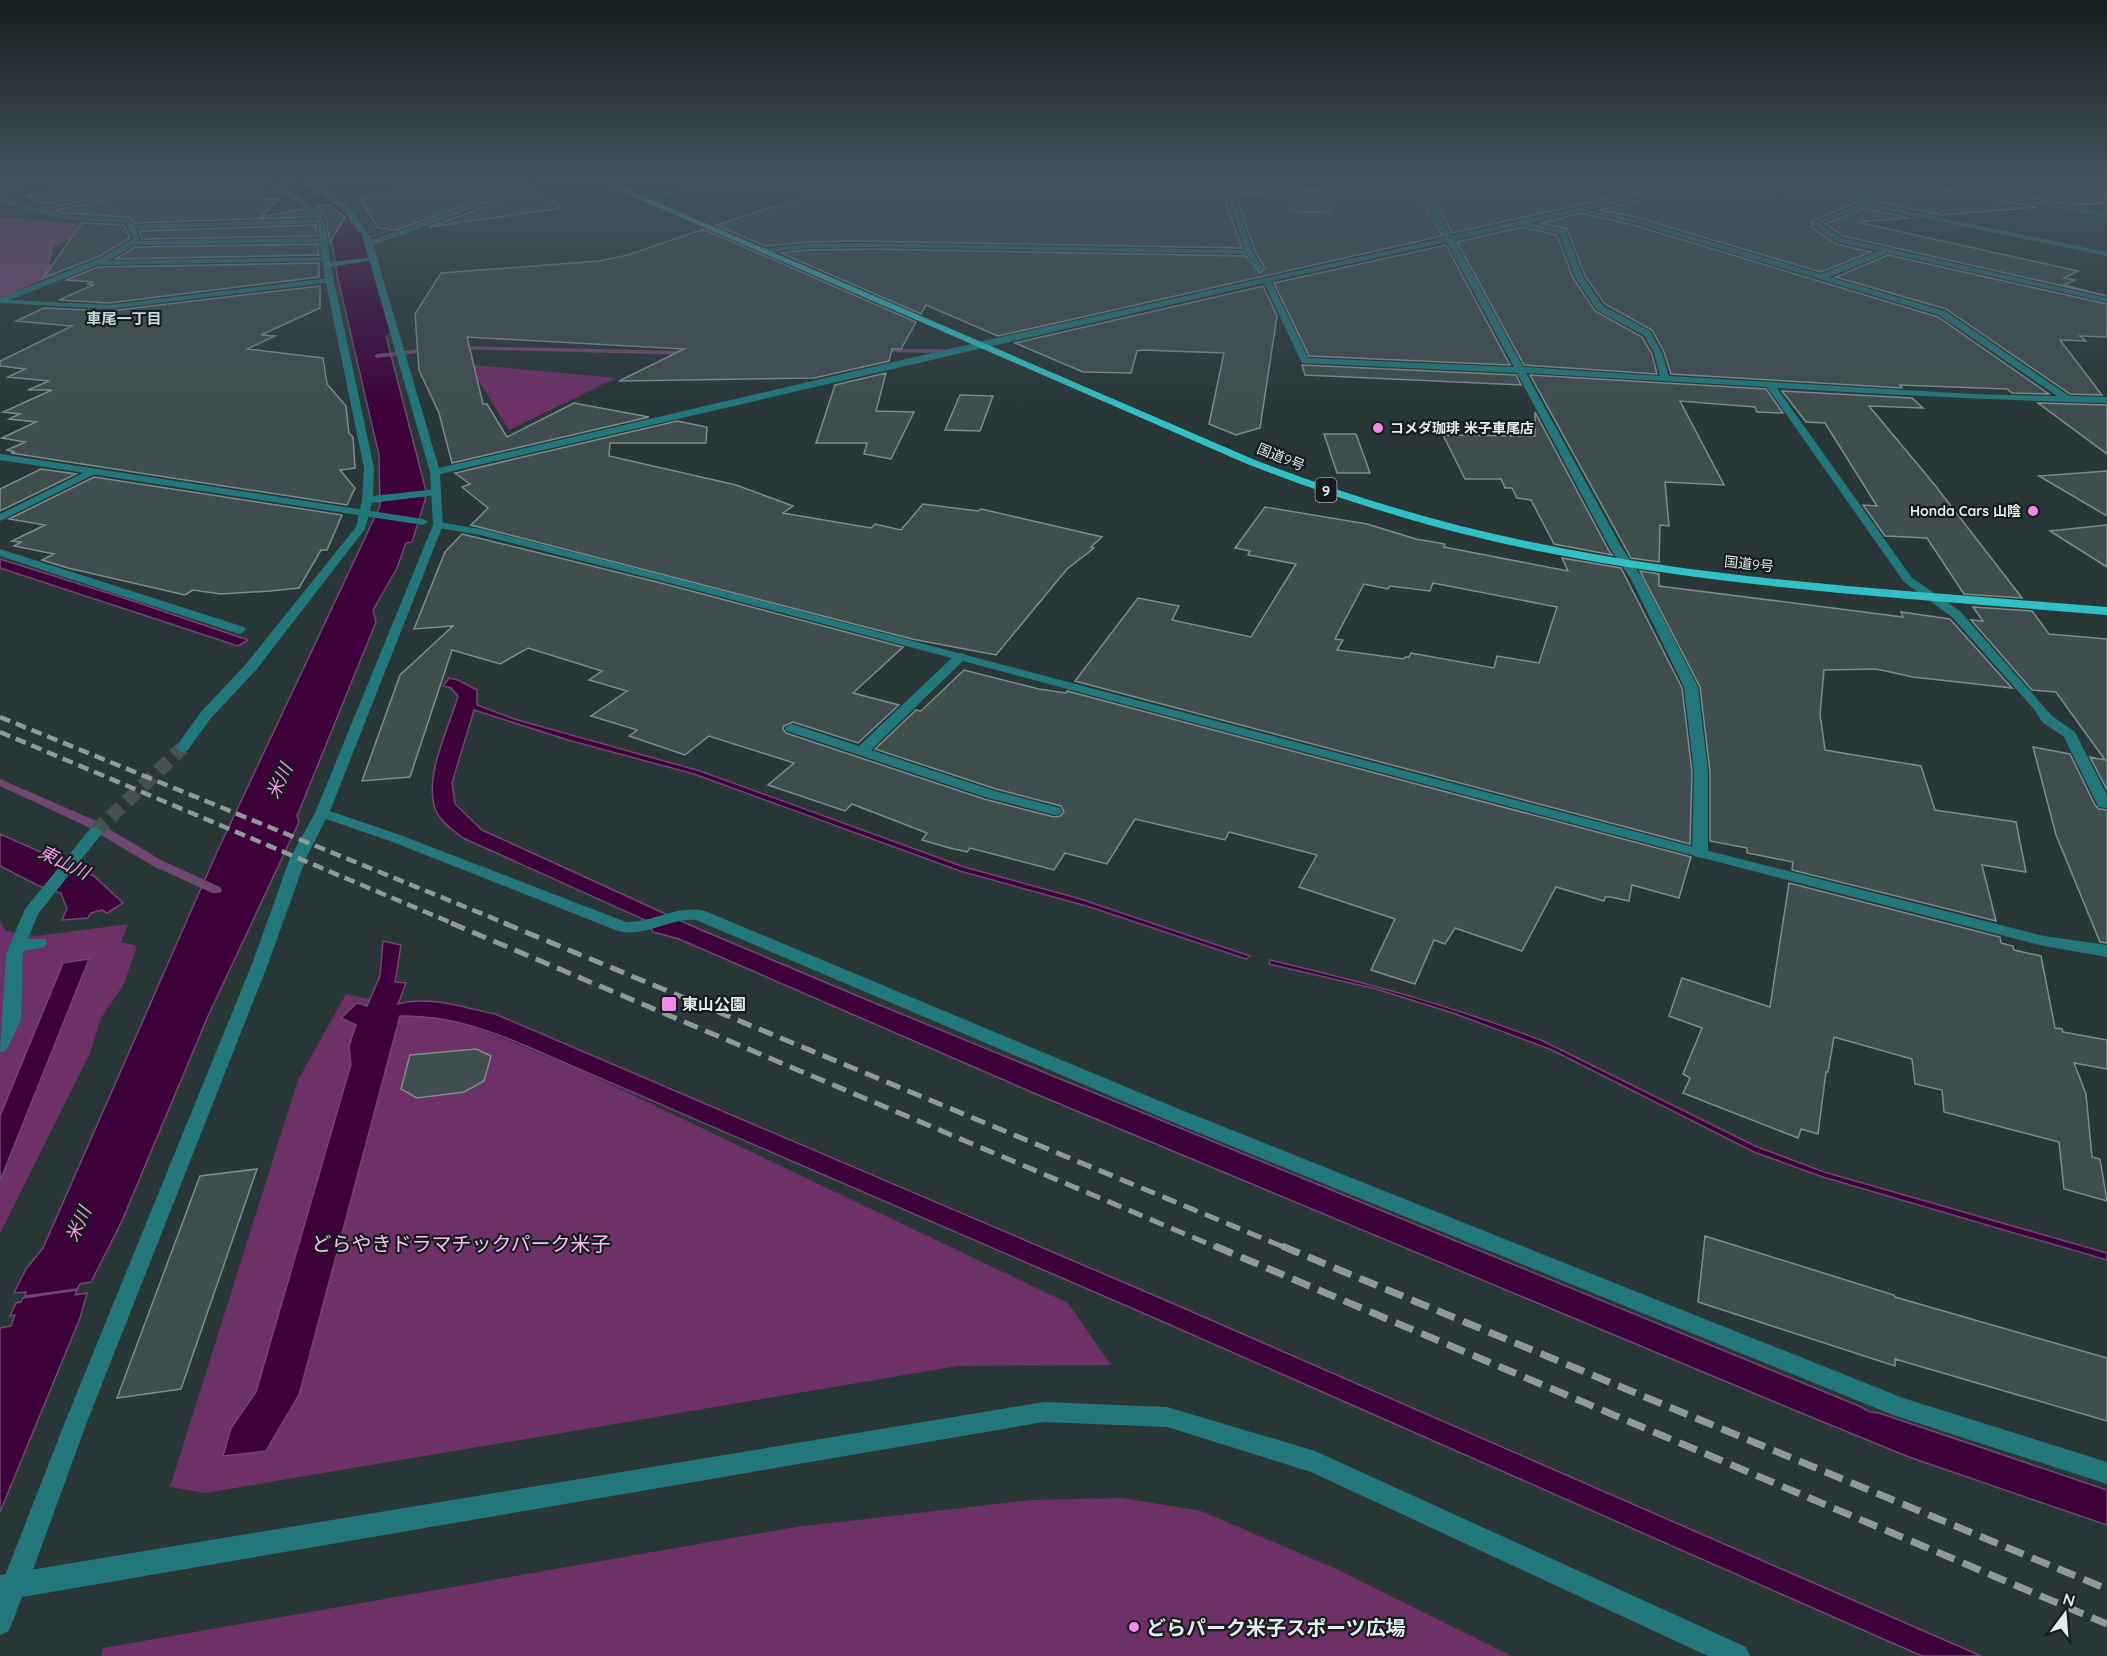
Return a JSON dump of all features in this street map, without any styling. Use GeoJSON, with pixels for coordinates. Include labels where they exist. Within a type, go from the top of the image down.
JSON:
{"type":"FeatureCollection","features":[{"type":"Feature","properties":{"kind":"highway","name":"国道9号"},"geometry":{"type":"LineString","coordinates":[[775,256],[1312,486],[1484,535],[1626,563],[1707,575],[2107,611]]}},
{"type":"Feature","properties":{"kind":"street"},"geometry":{"type":"LineString","coordinates":[[0,302],[107,256]]}},
{"type":"Feature","properties":{"kind":"street"},"geometry":{"type":"LineString","coordinates":[[182,748],[206,715],[251,667],[361,527],[372,499],[369,468],[326,256]]}},
{"type":"Feature","properties":{"kind":"street"},"geometry":{"type":"LineString","coordinates":[[0,1622],[7,1587],[76,1422],[260,964],[298,858],[322,813],[431,523],[431,493],[435,472],[370,256]]}},
{"type":"Feature","properties":{"kind":"street"},"geometry":{"type":"LineString","coordinates":[[1252,256],[1259,269]]}},
{"type":"Feature","properties":{"kind":"street"},"geometry":{"type":"LineString","coordinates":[[435,472],[979,345],[1373,256]]}},
{"type":"Feature","properties":{"kind":"street"},"geometry":{"type":"LineString","coordinates":[[1459,256],[1636,579],[1691,687],[1701,772],[1700,853]]}},
{"type":"Feature","properties":{"kind":"street"},"geometry":{"type":"LineString","coordinates":[[1571,256],[1579,277],[1600,308],[1647,333],[1658,353],[1665,379]]}},
{"type":"Feature","properties":{"kind":"street"},"geometry":{"type":"LineString","coordinates":[[1756,256],[1942,313],[2070,401]]}},
{"type":"Feature","properties":{"kind":"street"},"geometry":{"type":"LineString","coordinates":[[1824,276],[1873,256]]}},
{"type":"Feature","properties":{"kind":"street"},"geometry":{"type":"LineString","coordinates":[[1910,256],[2107,300]]}},
{"type":"Feature","properties":{"kind":"street"},"geometry":{"type":"LineString","coordinates":[[95,263],[328,263],[370,260]]}},
{"type":"Feature","properties":{"kind":"street"},"geometry":{"type":"LineString","coordinates":[[0,302],[109,307],[330,280]]}},
{"type":"Feature","properties":{"kind":"street"},"geometry":{"type":"LineString","coordinates":[[1267,280],[1305,361],[1521,370],[1771,386],[2070,401],[2107,400]]}},
{"type":"Feature","properties":{"kind":"street"},"geometry":{"type":"LineString","coordinates":[[1771,386],[1908,580],[1956,614],[2039,707],[2047,719],[2070,735],[2104,804]]}},
{"type":"Feature","properties":{"kind":"street"},"geometry":{"type":"LineString","coordinates":[[0,457],[491,534],[1700,853],[2044,941],[2107,951]]}},
{"type":"Feature","properties":{"kind":"street"},"geometry":{"type":"LineString","coordinates":[[0,518],[91,472]]}},
{"type":"Feature","properties":{"kind":"street"},"geometry":{"type":"LineString","coordinates":[[372,499],[431,493]]}},
{"type":"Feature","properties":{"kind":"street"},"geometry":{"type":"LineString","coordinates":[[0,552],[240,630]]}},
{"type":"Feature","properties":{"kind":"street"},"geometry":{"type":"LineString","coordinates":[[861,751],[960,657]]}},
{"type":"Feature","properties":{"kind":"street"},"geometry":{"type":"LineString","coordinates":[[792,728],[990,794],[1055,811]]}},
{"type":"Feature","properties":{"kind":"street"},"geometry":{"type":"LineString","coordinates":[[322,813],[395,838],[624,927],[643,928],[681,914],[699,915],[1172,1114],[1901,1408],[2107,1473]]}},
{"type":"Feature","properties":{"kind":"street"},"geometry":{"type":"LineString","coordinates":[[0,1046],[12,1020],[14,954],[31,913],[95,832]]}},
{"type":"Feature","properties":{"kind":"street"},"geometry":{"type":"LineString","coordinates":[[17,947],[39,943]]}},
{"type":"Feature","properties":{"kind":"street"},"geometry":{"type":"LineString","coordinates":[[7,1587],[1044,1412],[1167,1417],[1315,1462],[1737,1656]]}},
{"type":"Feature","properties":{"kind":"green space"},"geometry":{"type":"Polygon","coordinates":[[[470,366],[616,378],[509,430],[470,366]]]}},
{"type":"Feature","properties":{"kind":"green space"},"geometry":{"type":"Polygon","coordinates":[[[0,921],[6,931],[37,936],[128,924],[121,942],[137,946],[124,984],[101,1018],[90,1053],[0,1234],[0,921]]]}},
{"type":"Feature","properties":{"kind":"green space","name":"どらやきドラマチックパーク米子"},"geometry":{"type":"Polygon","coordinates":[[[346,994],[453,1018],[580,1070],[1068,1303],[1111,1365],[958,1366],[205,1493],[170,1487],[298,1080],[346,994]]]}},
{"type":"Feature","properties":{"kind":"green space"},"geometry":{"type":"Polygon","coordinates":[[[1122,1498],[1201,1511],[1334,1568],[1512,1656],[101,1656],[103,1648],[796,1527],[1031,1500],[1122,1498]]]}},
{"type":"Feature","properties":{"kind":"shaded area"},"geometry":{"type":"Polygon","coordinates":[[[0,256],[52,256],[50,264],[57,270],[57,274],[0,298],[0,256]]]}},
{"type":"Feature","properties":{"kind":"water"},"geometry":{"type":"Polygon","coordinates":[[[334,256],[362,256],[384,328],[426,491],[412,542],[406,543],[397,568],[373,610],[376,622],[297,816],[299,822],[208,1016],[121,1223],[91,1282],[80,1284],[77,1289],[25,1296],[26,1292],[14,1293],[26,1269],[43,1248],[217,852],[380,506],[379,455],[334,256]]]}},
{"type":"Feature","properties":{"kind":"water"},"geometry":{"type":"Polygon","coordinates":[[[0,559],[248,640],[238,646],[0,568],[0,559]]]}},
{"type":"Feature","properties":{"kind":"water"},"geometry":{"type":"Polygon","coordinates":[[[449,678],[477,690],[477,705],[514,719],[700,771],[964,867],[1077,898],[1250,956],[1246,959],[1090,907],[960,871],[694,774],[568,740],[474,710],[452,783],[455,804],[482,830],[692,926],[860,997],[1870,1412],[1879,1413],[2107,1490],[2107,1525],[1909,1457],[1036,1094],[679,939],[653,932],[645,920],[463,838],[440,817],[432,795],[435,767],[458,696],[451,688],[443,686],[449,678]]]}},
{"type":"Feature","properties":{"kind":"water"},"geometry":{"type":"Polygon","coordinates":[[[0,834],[94,876],[123,903],[107,913],[102,910],[91,913],[88,918],[62,920],[67,909],[61,893],[39,886],[0,866],[0,834]]]}},
{"type":"Feature","properties":{"kind":"water"},"geometry":{"type":"Polygon","coordinates":[[[383,941],[401,945],[395,982],[406,983],[398,1004],[434,1002],[495,1014],[1165,1300],[1981,1656],[1922,1656],[1159,1320],[526,1046],[480,1028],[449,1020],[417,1016],[400,1016],[299,1395],[266,1451],[223,1456],[231,1428],[256,1392],[351,1064],[349,1046],[356,1025],[341,1018],[357,1003],[367,1006],[380,976],[383,941]]]}},
{"type":"Feature","properties":{"kind":"water"},"geometry":{"type":"Polygon","coordinates":[[[89,959],[0,1180],[0,1116],[63,963],[89,959]]]}},
{"type":"Feature","properties":{"kind":"water"},"geometry":{"type":"Polygon","coordinates":[[[1270,960],[1408,996],[1509,1028],[1543,1041],[1755,1146],[1824,1172],[2107,1253],[2107,1260],[1823,1177],[1754,1152],[1552,1050],[1453,1013],[1376,989],[1269,964],[1270,960]]]}},
{"type":"Feature","properties":{"kind":"water"},"geometry":{"type":"Polygon","coordinates":[[[77,1290],[75,1295],[87,1293],[80,1318],[0,1512],[0,1328],[11,1326],[15,1315],[10,1316],[16,1303],[21,1302],[23,1298],[77,1290]]]}},
{"type":"Feature","properties":{"kind":"building"},"geometry":{"type":"Polygon","coordinates":[[[58,256],[99,256],[43,278],[58,256]]]}},
{"type":"Feature","properties":{"kind":"building"},"geometry":{"type":"Polygon","coordinates":[[[120,256],[254,256],[116,259],[120,256]]]}},
{"type":"Feature","properties":{"kind":"building"},"geometry":{"type":"Polygon","coordinates":[[[622,256],[765,256],[916,322],[901,349],[892,349],[889,361],[814,378],[619,381],[684,349],[467,337],[483,404],[487,404],[507,437],[574,403],[649,417],[452,463],[439,413],[419,370],[415,314],[441,273],[599,261],[622,256]]]}},
{"type":"Feature","properties":{"kind":"building"},"geometry":{"type":"Polygon","coordinates":[[[789,256],[1246,256],[1260,273],[1265,268],[1258,256],[1352,256],[998,336],[926,305],[921,314],[789,256]]]}},
{"type":"Feature","properties":{"kind":"building"},"geometry":{"type":"Polygon","coordinates":[[[1395,256],[1452,256],[1510,365],[1309,356],[1274,283],[1395,256]]]}},
{"type":"Feature","properties":{"kind":"building"},"geometry":{"type":"Polygon","coordinates":[[[1465,256],[1565,256],[1573,278],[1595,311],[1642,337],[1652,354],[1657,374],[1524,365],[1465,256]]]}},
{"type":"Feature","properties":{"kind":"building"},"geometry":{"type":"Polygon","coordinates":[[[1577,256],[1737,256],[1938,317],[2049,394],[2012,393],[2007,389],[1900,385],[1902,388],[1671,374],[1664,352],[1652,330],[1605,304],[1585,276],[1577,256]]]}},
{"type":"Feature","properties":{"kind":"building"},"geometry":{"type":"Polygon","coordinates":[[[1768,256],[1860,256],[1821,272],[1768,256]]]}},
{"type":"Feature","properties":{"kind":"building"},"geometry":{"type":"Polygon","coordinates":[[[1885,256],[1894,256],[2107,304],[2107,337],[2080,336],[2086,341],[2060,340],[2102,395],[2070,394],[1946,309],[1836,277],[1885,256]]]}},
{"type":"Feature","properties":{"kind":"building"},"geometry":{"type":"Polygon","coordinates":[[[1932,256],[2012,256],[2078,271],[2064,278],[2075,280],[2064,285],[2107,296],[1932,256]]]}},
{"type":"Feature","properties":{"kind":"building"},"geometry":{"type":"Polygon","coordinates":[[[319,263],[319,277],[109,303],[59,300],[93,285],[88,284],[93,282],[66,280],[98,267],[319,263]]]}},
{"type":"Feature","properties":{"kind":"building"},"geometry":{"type":"Polygon","coordinates":[[[320,286],[320,308],[261,335],[275,336],[247,349],[323,358],[327,384],[346,406],[349,433],[353,437],[355,468],[340,470],[355,488],[347,505],[11,453],[15,452],[7,450],[25,442],[2,438],[36,422],[9,419],[20,414],[3,412],[52,390],[28,390],[49,381],[8,377],[25,369],[0,366],[0,361],[72,326],[16,321],[44,308],[109,311],[320,286]]]}},
{"type":"Feature","properties":{"kind":"building"},"geometry":{"type":"Polygon","coordinates":[[[1263,286],[1277,316],[1260,428],[1236,435],[1209,424],[1224,353],[1142,350],[1137,351],[1131,373],[1083,372],[1015,343],[1263,286]]]}},
{"type":"Feature","properties":{"kind":"building"},"geometry":{"type":"Polygon","coordinates":[[[1302,365],[1516,375],[1521,385],[1305,375],[1302,365]]]}},
{"type":"Feature","properties":{"kind":"building"},"geometry":{"type":"Polygon","coordinates":[[[886,373],[876,411],[914,412],[891,459],[864,454],[867,443],[816,443],[835,385],[886,373]]]}},
{"type":"Feature","properties":{"kind":"building"},"geometry":{"type":"Polygon","coordinates":[[[1530,375],[1766,389],[1783,413],[1757,412],[1755,407],[1680,401],[1724,485],[1665,482],[1669,526],[1660,525],[1659,562],[1631,558],[1530,375]]]}},
{"type":"Feature","properties":{"kind":"building"},"geometry":{"type":"Polygon","coordinates":[[[1782,391],[1912,398],[1923,408],[1869,406],[1934,484],[2022,598],[1964,594],[1927,538],[1885,536],[1863,505],[1877,506],[1825,423],[1806,422],[1782,391]]]}},
{"type":"Feature","properties":{"kind":"building"},"geometry":{"type":"Polygon","coordinates":[[[960,395],[993,396],[980,431],[945,430],[960,395]]]}},
{"type":"Feature","properties":{"kind":"building"},"geometry":{"type":"Polygon","coordinates":[[[2038,403],[2107,405],[2107,454],[2038,403]]]}},
{"type":"Feature","properties":{"kind":"building"},"geometry":{"type":"Polygon","coordinates":[[[1535,412],[1612,555],[1554,544],[1531,500],[1517,498],[1512,488],[1505,488],[1501,479],[1465,479],[1443,435],[1535,436],[1535,412]]]}},
{"type":"Feature","properties":{"kind":"building"},"geometry":{"type":"Polygon","coordinates":[[[677,421],[707,427],[706,443],[610,443],[609,456],[736,485],[793,506],[783,513],[871,528],[875,524],[901,530],[923,504],[978,511],[981,509],[1102,537],[1091,547],[1094,548],[1067,569],[996,655],[912,639],[471,525],[488,508],[462,487],[470,484],[455,473],[677,421]]]}},
{"type":"Feature","properties":{"kind":"building"},"geometry":{"type":"Polygon","coordinates":[[[1324,434],[1356,434],[1370,473],[1337,473],[1324,434]]]}},
{"type":"Feature","properties":{"kind":"building"},"geometry":{"type":"Polygon","coordinates":[[[41,469],[76,474],[0,511],[0,489],[41,469]]]}},
{"type":"Feature","properties":{"kind":"building"},"geometry":{"type":"Polygon","coordinates":[[[2107,471],[2107,516],[2039,476],[2107,471]]]}},
{"type":"Feature","properties":{"kind":"building"},"geometry":{"type":"Polygon","coordinates":[[[94,477],[342,515],[327,550],[321,550],[299,588],[270,591],[221,594],[193,590],[185,595],[68,568],[42,560],[54,554],[14,546],[21,542],[12,541],[45,525],[9,519],[94,477]]]}},
{"type":"Feature","properties":{"kind":"building"},"geometry":{"type":"Polygon","coordinates":[[[1265,507],[1367,524],[1416,539],[1445,544],[1444,547],[1568,571],[1562,558],[1621,568],[1682,688],[1692,772],[1690,844],[1075,681],[1138,598],[1179,606],[1172,620],[1251,637],[1296,564],[1248,555],[1250,551],[1235,548],[1265,507]],[[1433,583],[1430,591],[1390,586],[1388,589],[1364,584],[1335,639],[1343,640],[1337,650],[1404,659],[1411,653],[1494,668],[1497,656],[1539,663],[1557,607],[1433,583]]]}},
{"type":"Feature","properties":{"kind":"building"},"geometry":{"type":"Polygon","coordinates":[[[2107,525],[2107,567],[2050,531],[2107,525]]]}},
{"type":"Feature","properties":{"kind":"building"},"geometry":{"type":"Polygon","coordinates":[[[462,534],[661,583],[903,647],[853,693],[899,705],[858,743],[793,722],[784,726],[783,729],[786,733],[984,799],[1054,817],[1064,812],[1061,806],[996,789],[875,749],[916,710],[921,711],[964,670],[1039,689],[1066,693],[1067,691],[1691,857],[1679,898],[1632,885],[1629,901],[1605,897],[1604,901],[1556,887],[1522,951],[1455,928],[1445,944],[1434,940],[1415,984],[1371,970],[1395,919],[1299,887],[1317,855],[1229,832],[1225,840],[1135,819],[1107,864],[1065,853],[1054,870],[970,848],[967,852],[950,848],[922,840],[927,833],[852,804],[845,811],[768,785],[794,763],[709,736],[685,755],[629,736],[637,730],[591,716],[627,691],[589,680],[602,671],[528,648],[500,664],[452,650],[410,777],[362,781],[400,675],[453,626],[414,629],[445,552],[462,534]]]}},
{"type":"Feature","properties":{"kind":"building"},"geometry":{"type":"Polygon","coordinates":[[[1640,571],[1659,574],[1659,586],[1903,617],[1901,612],[1950,619],[2012,688],[1913,677],[1876,669],[1824,670],[1820,714],[1825,750],[1921,766],[1935,810],[2016,822],[2026,872],[1982,865],[1996,921],[1792,870],[1793,862],[1747,853],[1747,848],[1710,841],[1710,772],[1700,687],[1640,571]]]}},
{"type":"Feature","properties":{"kind":"building"},"geometry":{"type":"Polygon","coordinates":[[[1973,607],[2032,611],[2049,634],[2107,639],[2107,790],[2090,757],[2105,760],[2056,692],[2032,690],[1971,620],[1983,621],[1973,607]]]}},
{"type":"Feature","properties":{"kind":"building"},"geometry":{"type":"Polygon","coordinates":[[[2033,747],[2070,754],[2095,805],[2099,809],[2107,810],[2107,943],[2100,942],[2056,835],[2033,747]]]}},
{"type":"Feature","properties":{"kind":"building"},"geometry":{"type":"Polygon","coordinates":[[[1789,883],[2000,937],[2001,943],[2013,946],[2014,950],[2041,956],[2055,1028],[2062,1029],[2063,1032],[2107,1040],[2107,1069],[2074,1063],[2086,1094],[2092,1157],[2100,1159],[2107,1201],[2064,1189],[2059,1142],[1944,1112],[1942,1090],[1915,1084],[1912,1059],[1834,1037],[1828,1072],[1826,1072],[1818,1134],[1801,1129],[1798,1138],[1683,1093],[1690,1078],[1683,1074],[1702,1028],[1669,1016],[1682,978],[1770,1007],[1789,883]]]}},
{"type":"Feature","properties":{"kind":"building"},"geometry":{"type":"Polygon","coordinates":[[[476,1049],[491,1056],[484,1081],[464,1092],[417,1098],[401,1089],[410,1055],[476,1049]]]}},
{"type":"Feature","properties":{"kind":"building"},"geometry":{"type":"Polygon","coordinates":[[[257,1169],[181,1389],[117,1398],[200,1176],[257,1169]]]}},
{"type":"Feature","properties":{"kind":"building"},"geometry":{"type":"Polygon","coordinates":[[[1705,1236],[1895,1297],[2107,1358],[2107,1421],[1895,1359],[1895,1366],[1698,1302],[1705,1236]]]}},
{"type":"Feature","properties":{"kind":"waterway","name":"米川"},"geometry":{"type":"LineString","coordinates":[[356,256],[372,329]]}},
{"type":"Feature","properties":{"kind":"waterway"},"geometry":{"type":"LineString","coordinates":[[456,348],[690,353]]}},
{"type":"Feature","properties":{"kind":"waterway"},"geometry":{"type":"LineString","coordinates":[[377,356],[432,350]]}},
{"type":"Feature","properties":{"kind":"waterway"},"geometry":{"type":"LineString","coordinates":[[875,351],[942,351]]}},
{"type":"Feature","properties":{"kind":"waterway"},"geometry":{"type":"LineString","coordinates":[[0,782],[90,823],[157,863],[216,890]]}},
{"type":"Feature","properties":{"kind":"tunnel"},"geometry":{"type":"LineString","coordinates":[[95,832],[182,748]]}},
{"type":"Feature","properties":{"kind":"railway"},"geometry":{"type":"LineString","coordinates":[[0,717],[507,924]]}},
{"type":"Feature","properties":{"kind":"railway"},"geometry":{"type":"LineString","coordinates":[[0,732],[454,924]]}},
{"type":"Feature","properties":{"kind":"railway"},"geometry":{"type":"LineString","coordinates":[[451,923],[1218,1248]]}},
{"type":"Feature","properties":{"kind":"railway"},"geometry":{"type":"LineString","coordinates":[[504,923],[1286,1248]]}},
{"type":"Feature","properties":{"kind":"railway"},"geometry":{"type":"LineString","coordinates":[[1215,1246],[2107,1624]]}},
{"type":"Feature","properties":{"kind":"railway"},"geometry":{"type":"LineString","coordinates":[[1282,1246],[2107,1589]]}},
{"type":"Feature","properties":{"kind":"place","name":"コメダ珈琲 米子車尾店"},"geometry":{"type":"Point","coordinates":[1378,428]}},
{"type":"Feature","properties":{"kind":"place","name":"Honda Cars 山陰"},"geometry":{"type":"Point","coordinates":[2033,511]}},
{"type":"Feature","properties":{"kind":"place","name":"東山公園"},"geometry":{"type":"Point","coordinates":[669,1004]}},
{"type":"Feature","properties":{"kind":"place","name":"どらパーク米子スポーツ広場"},"geometry":{"type":"Point","coordinates":[1134,1627]}},
{"type":"Feature","properties":{"kind":"district","name":"車尾一丁目"},"geometry":{"type":"Point","coordinates":[124,318]}},
{"type":"Feature","properties":{"kind":"water label","name":"東山川"},"geometry":{"type":"Point","coordinates":[64,862]}}]}
